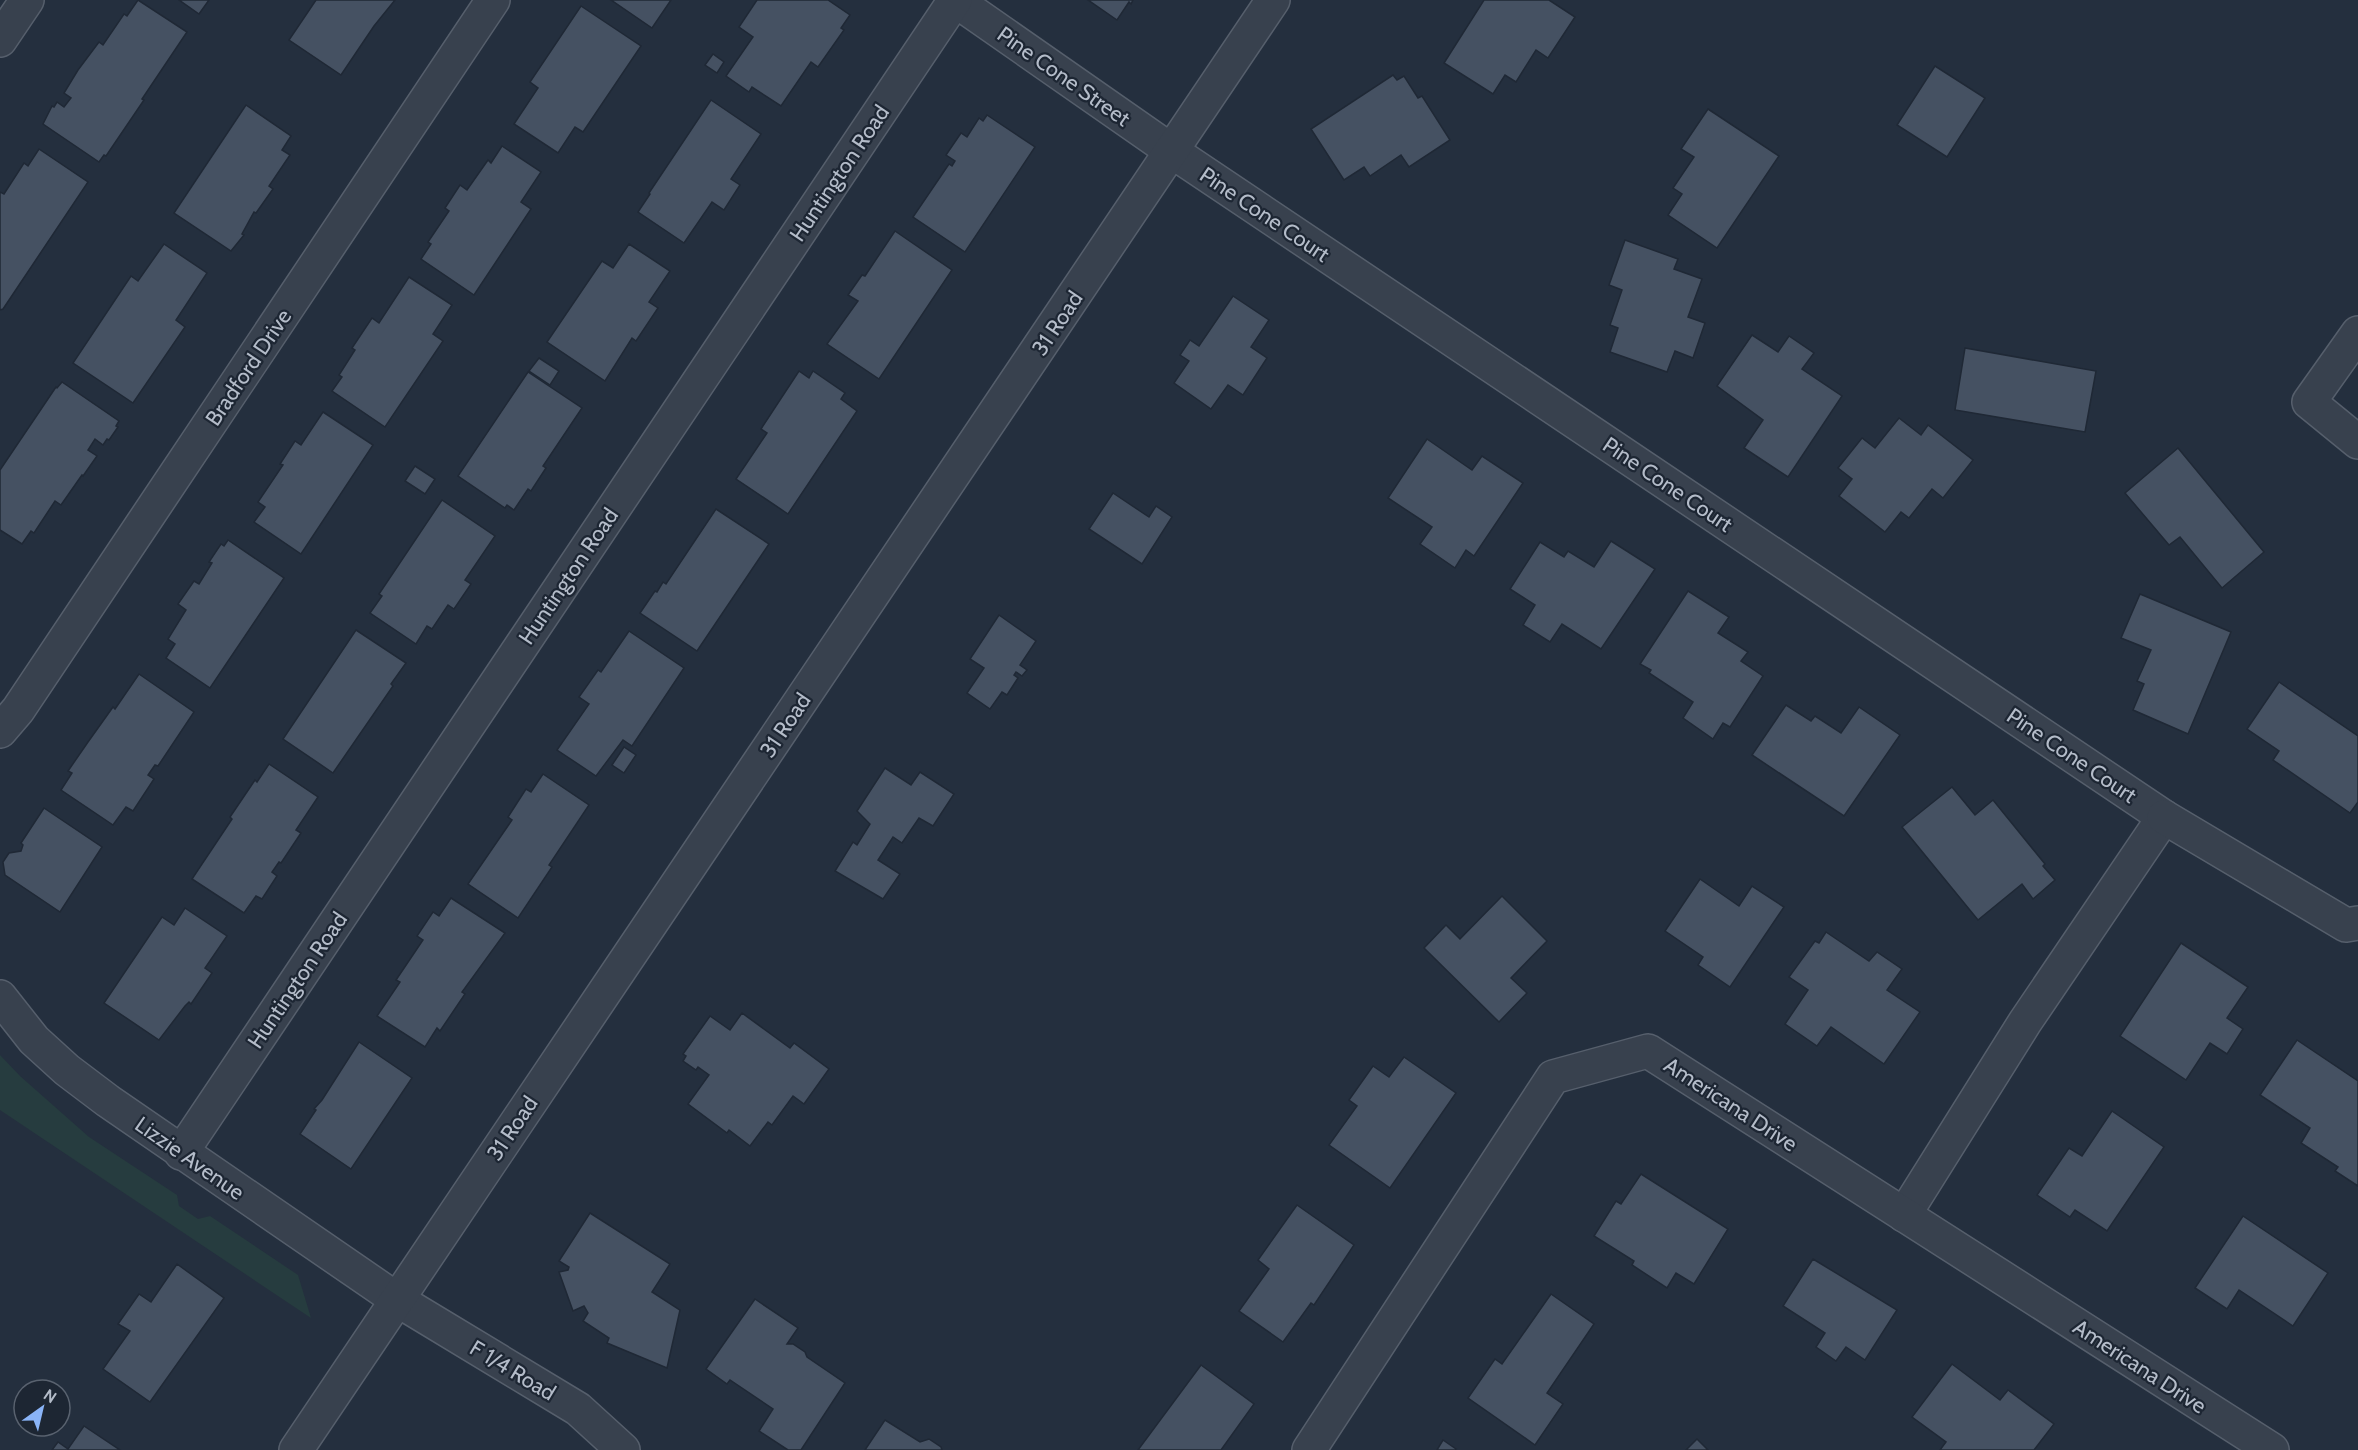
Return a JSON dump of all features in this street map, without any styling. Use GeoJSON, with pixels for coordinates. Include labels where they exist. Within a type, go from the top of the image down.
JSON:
{"type":"FeatureCollection","features":[{"type":"Feature","properties":{"kind":"street"},"geometry":{"type":"LineString","coordinates":[[0,40],[27,0]]}},
{"type":"Feature","properties":{"kind":"street","name":"Bradford Drive"},"geometry":{"type":"LineString","coordinates":[[0,731],[18,710],[493,0]]}},
{"type":"Feature","properties":{"kind":"street","name":"Pine Cone Street"},"geometry":{"type":"LineString","coordinates":[[955,0],[1173,152]]}},
{"type":"Feature","properties":{"kind":"street","name":"Huntington Road"},"geometry":{"type":"LineString","coordinates":[[181,1153],[955,0]]}},
{"type":"Feature","properties":{"kind":"street","name":"31 Road"},"geometry":{"type":"LineString","coordinates":[[296,1450],[1173,152],[1273,0]]}},
{"type":"Feature","properties":{"kind":"street","name":"Pine Cone Court"},"geometry":{"type":"LineString","coordinates":[[1173,152],[2164,817],[2346,925],[2358,923]]}},
{"type":"Feature","properties":{"kind":"street"},"geometry":{"type":"LineString","coordinates":[[2358,333],[2309,402],[2358,442]]}},
{"type":"Feature","properties":{"kind":"street"},"geometry":{"type":"LineString","coordinates":[[1904,1215],[2025,1022],[2164,817]]}},
{"type":"Feature","properties":{"kind":"street","name":"Lizzie Avenue"},"geometry":{"type":"LineString","coordinates":[[0,997],[34,1040],[67,1070],[181,1153],[396,1299]]}},
{"type":"Feature","properties":{"kind":"street","name":"Americana Drive"},"geometry":{"type":"LineString","coordinates":[[1309,1450],[1553,1077],[1648,1052],[2272,1450]]}},
{"type":"Feature","properties":{"kind":"street","name":"F 1/4 Road"},"geometry":{"type":"LineString","coordinates":[[396,1299],[578,1409],[623,1450]]}},
{"type":"Feature","properties":{"kind":"green space"},"geometry":{"type":"Polygon","coordinates":[[[0,1055],[20,1076],[89,1137],[177,1195],[179,1206],[198,1219],[210,1216],[298,1275],[311,1318],[0,1110],[0,1055]]]}},
{"type":"Feature","properties":{"kind":"building"},"geometry":{"type":"Polygon","coordinates":[[[138,0],[187,32],[142,99],[144,100],[106,156],[104,155],[99,162],[43,124],[52,106],[54,107],[57,102],[64,107],[71,98],[64,93],[78,70],[99,42],[103,45],[124,14],[127,16],[138,0]]]}},
{"type":"Feature","properties":{"kind":"building"},"geometry":{"type":"Polygon","coordinates":[[[179,0],[209,0],[199,14],[179,0]]]}},
{"type":"Feature","properties":{"kind":"building"},"geometry":{"type":"Polygon","coordinates":[[[316,0],[395,0],[374,26],[341,75],[289,40],[316,0]]]}},
{"type":"Feature","properties":{"kind":"building"},"geometry":{"type":"Polygon","coordinates":[[[611,0],[671,0],[652,28],[611,0]]]}},
{"type":"Feature","properties":{"kind":"building"},"geometry":{"type":"Polygon","coordinates":[[[757,0],[828,0],[850,15],[841,28],[844,30],[818,67],[811,62],[781,106],[752,87],[749,92],[726,76],[753,37],[739,27],[757,0]]]}},
{"type":"Feature","properties":{"kind":"building"},"geometry":{"type":"Polygon","coordinates":[[[1088,0],[1133,0],[1131,4],[1129,2],[1117,20],[1088,0]]]}},
{"type":"Feature","properties":{"kind":"building"},"geometry":{"type":"Polygon","coordinates":[[[1484,0],[1549,0],[1575,17],[1548,58],[1536,50],[1516,82],[1505,75],[1493,94],[1444,63],[1484,0]]]}},
{"type":"Feature","properties":{"kind":"building"},"geometry":{"type":"Polygon","coordinates":[[[581,6],[641,46],[583,132],[575,127],[558,153],[514,124],[538,88],[530,82],[581,6]]]}},
{"type":"Feature","properties":{"kind":"building"},"geometry":{"type":"Polygon","coordinates":[[[713,54],[724,62],[717,73],[705,65],[713,54]]]}},
{"type":"Feature","properties":{"kind":"building"},"geometry":{"type":"Polygon","coordinates":[[[1935,66],[1985,98],[1947,157],[1897,125],[1935,66]]]}},
{"type":"Feature","properties":{"kind":"building"},"geometry":{"type":"Polygon","coordinates":[[[1393,75],[1397,80],[1404,76],[1418,98],[1422,96],[1450,140],[1409,167],[1401,155],[1370,176],[1364,167],[1344,180],[1311,129],[1393,75]]]}},
{"type":"Feature","properties":{"kind":"building"},"geometry":{"type":"Polygon","coordinates":[[[711,100],[761,134],[731,179],[740,185],[724,210],[712,202],[684,243],[638,212],[711,100]]]}},
{"type":"Feature","properties":{"kind":"building"},"geometry":{"type":"Polygon","coordinates":[[[246,105],[291,136],[282,150],[290,155],[269,186],[273,189],[256,213],[254,212],[242,234],[244,235],[231,251],[174,213],[246,105]]]}},
{"type":"Feature","properties":{"kind":"building"},"geometry":{"type":"Polygon","coordinates":[[[1708,109],[1779,156],[1717,248],[1668,215],[1682,194],[1673,188],[1694,157],[1681,149],[1708,109]]]}},
{"type":"Feature","properties":{"kind":"building"},"geometry":{"type":"Polygon","coordinates":[[[987,115],[1035,147],[965,252],[913,217],[949,164],[952,166],[955,161],[946,155],[961,133],[967,137],[979,118],[983,121],[987,115]]]}},
{"type":"Feature","properties":{"kind":"building"},"geometry":{"type":"Polygon","coordinates":[[[502,146],[541,172],[521,202],[531,209],[474,295],[421,259],[431,244],[428,242],[449,211],[445,208],[460,185],[467,190],[488,160],[491,163],[502,146]]]}},
{"type":"Feature","properties":{"kind":"building"},"geometry":{"type":"Polygon","coordinates":[[[39,149],[88,182],[3,309],[0,310],[0,192],[4,194],[24,163],[28,166],[39,149]]]}},
{"type":"Feature","properties":{"kind":"building"},"geometry":{"type":"Polygon","coordinates":[[[895,231],[952,270],[879,379],[827,344],[858,301],[848,295],[862,275],[865,276],[895,231]]]}},
{"type":"Feature","properties":{"kind":"building"},"geometry":{"type":"Polygon","coordinates":[[[1625,240],[1678,259],[1674,269],[1702,279],[1688,317],[1705,323],[1693,358],[1675,351],[1667,372],[1610,352],[1618,328],[1610,325],[1622,290],[1609,285],[1625,240]]]}},
{"type":"Feature","properties":{"kind":"building"},"geometry":{"type":"Polygon","coordinates":[[[164,244],[207,273],[176,320],[185,327],[133,403],[73,363],[131,276],[138,281],[164,244]]]}},
{"type":"Feature","properties":{"kind":"building"},"geometry":{"type":"Polygon","coordinates":[[[629,244],[670,271],[649,302],[658,308],[636,341],[632,338],[605,381],[547,342],[602,261],[613,268],[629,244]]]}},
{"type":"Feature","properties":{"kind":"building"},"geometry":{"type":"Polygon","coordinates":[[[409,277],[452,305],[433,334],[443,341],[385,427],[332,391],[342,377],[339,375],[355,350],[352,348],[372,318],[379,323],[409,277]]]}},
{"type":"Feature","properties":{"kind":"building"},"geometry":{"type":"Polygon","coordinates":[[[1233,296],[1269,320],[1251,347],[1267,358],[1243,395],[1228,385],[1211,409],[1174,383],[1189,361],[1180,355],[1190,340],[1199,346],[1233,296]]]}},
{"type":"Feature","properties":{"kind":"building"},"geometry":{"type":"Polygon","coordinates":[[[1752,335],[1778,352],[1789,336],[1814,353],[1802,369],[1842,396],[1788,477],[1744,448],[1763,420],[1717,386],[1752,335]]]}},
{"type":"Feature","properties":{"kind":"building"},"geometry":{"type":"Polygon","coordinates":[[[1965,348],[2096,371],[2085,432],[1955,410],[1965,348]]]}},
{"type":"Feature","properties":{"kind":"building"},"geometry":{"type":"Polygon","coordinates":[[[539,358],[559,371],[550,385],[529,371],[539,358]]]}},
{"type":"Feature","properties":{"kind":"building"},"geometry":{"type":"Polygon","coordinates":[[[799,371],[809,378],[813,371],[845,393],[841,399],[857,411],[788,514],[736,479],[767,433],[761,429],[799,371]]]}},
{"type":"Feature","properties":{"kind":"building"},"geometry":{"type":"Polygon","coordinates":[[[528,372],[582,408],[543,466],[546,468],[531,491],[528,489],[514,510],[507,505],[505,508],[458,476],[528,372]]]}},
{"type":"Feature","properties":{"kind":"building"},"geometry":{"type":"Polygon","coordinates":[[[62,382],[119,421],[116,426],[118,427],[103,445],[95,439],[88,450],[97,456],[61,505],[55,501],[34,533],[31,531],[22,544],[0,530],[0,470],[56,387],[62,382]]]}},
{"type":"Feature","properties":{"kind":"building"},"geometry":{"type":"Polygon","coordinates":[[[323,412],[373,445],[301,554],[254,522],[265,507],[258,502],[283,465],[280,464],[295,441],[301,445],[323,412]]]}},
{"type":"Feature","properties":{"kind":"building"},"geometry":{"type":"Polygon","coordinates":[[[1899,418],[1921,435],[1928,425],[1973,460],[1943,498],[1932,489],[1909,518],[1901,512],[1885,532],[1839,496],[1852,479],[1838,468],[1862,438],[1875,448],[1899,418]]]}},
{"type":"Feature","properties":{"kind":"building"},"geometry":{"type":"Polygon","coordinates":[[[1427,439],[1472,470],[1482,456],[1523,483],[1474,556],[1466,550],[1455,568],[1420,544],[1432,527],[1388,498],[1427,439]]]}},
{"type":"Feature","properties":{"kind":"building"},"geometry":{"type":"Polygon","coordinates":[[[2178,448],[2264,552],[2222,588],[2180,537],[2169,545],[2125,493],[2178,448]]]}},
{"type":"Feature","properties":{"kind":"building"},"geometry":{"type":"Polygon","coordinates":[[[415,466],[435,479],[425,494],[405,481],[415,466]]]}},
{"type":"Feature","properties":{"kind":"building"},"geometry":{"type":"Polygon","coordinates":[[[1113,493],[1149,517],[1156,506],[1172,517],[1142,564],[1089,529],[1113,493]]]}},
{"type":"Feature","properties":{"kind":"building"},"geometry":{"type":"Polygon","coordinates":[[[442,500],[495,536],[465,580],[471,584],[454,609],[448,605],[432,629],[427,626],[416,644],[370,613],[382,596],[379,594],[442,500]]]}},
{"type":"Feature","properties":{"kind":"building"},"geometry":{"type":"Polygon","coordinates":[[[716,509],[769,544],[697,651],[640,613],[663,582],[666,584],[716,509]]]}},
{"type":"Feature","properties":{"kind":"building"},"geometry":{"type":"Polygon","coordinates":[[[228,540],[284,578],[210,688],[166,658],[175,644],[168,639],[186,610],[178,604],[194,581],[199,584],[212,563],[209,562],[221,544],[224,546],[228,540]]]}},
{"type":"Feature","properties":{"kind":"building"},"geometry":{"type":"Polygon","coordinates":[[[1611,541],[1655,569],[1601,649],[1562,624],[1550,642],[1523,625],[1535,605],[1510,589],[1540,542],[1564,557],[1568,551],[1594,567],[1611,541]]]}},
{"type":"Feature","properties":{"kind":"building"},"geometry":{"type":"Polygon","coordinates":[[[1688,591],[1729,617],[1718,633],[1748,652],[1741,661],[1763,676],[1730,727],[1723,723],[1713,739],[1683,718],[1693,702],[1649,673],[1651,670],[1640,664],[1688,591]]]}},
{"type":"Feature","properties":{"kind":"building"},"geometry":{"type":"Polygon","coordinates":[[[2140,594],[2231,632],[2188,734],[2133,710],[2144,684],[2137,681],[2151,650],[2121,638],[2140,594]]]}},
{"type":"Feature","properties":{"kind":"building"},"geometry":{"type":"Polygon","coordinates":[[[999,615],[1036,641],[1020,665],[1027,670],[1022,676],[1016,672],[1014,675],[1018,678],[1007,695],[1002,692],[990,709],[967,693],[984,668],[970,659],[999,615]]]}},
{"type":"Feature","properties":{"kind":"building"},"geometry":{"type":"Polygon","coordinates":[[[356,630],[406,663],[391,684],[393,686],[333,773],[283,739],[356,630]]]}},
{"type":"Feature","properties":{"kind":"building"},"geometry":{"type":"Polygon","coordinates":[[[629,631],[684,668],[632,746],[623,740],[596,776],[557,750],[589,704],[579,697],[598,670],[601,672],[629,631]]]}},
{"type":"Feature","properties":{"kind":"building"},"geometry":{"type":"Polygon","coordinates":[[[139,674],[194,712],[158,766],[155,765],[148,775],[154,779],[133,811],[126,807],[113,825],[61,790],[72,773],[68,771],[139,674]]]}},
{"type":"Feature","properties":{"kind":"building"},"geometry":{"type":"Polygon","coordinates":[[[2279,682],[2358,736],[2358,802],[2350,813],[2273,760],[2279,751],[2247,729],[2279,682]]]}},
{"type":"Feature","properties":{"kind":"building"},"geometry":{"type":"Polygon","coordinates":[[[1786,705],[1811,721],[1815,716],[1841,733],[1859,707],[1900,735],[1844,816],[1752,755],[1786,705]]]}},
{"type":"Feature","properties":{"kind":"building"},"geometry":{"type":"Polygon","coordinates":[[[624,747],[636,755],[624,773],[612,765],[624,747]]]}},
{"type":"Feature","properties":{"kind":"building"},"geometry":{"type":"Polygon","coordinates":[[[269,764],[318,797],[296,830],[301,833],[281,863],[279,862],[272,872],[277,876],[262,899],[256,896],[244,913],[192,879],[232,819],[230,817],[269,764]]]}},
{"type":"Feature","properties":{"kind":"building"},"geometry":{"type":"Polygon","coordinates":[[[885,768],[911,785],[920,772],[954,794],[933,826],[919,818],[902,843],[893,837],[878,860],[900,874],[883,899],[835,871],[853,842],[857,845],[870,824],[857,811],[885,768]]]}},
{"type":"Feature","properties":{"kind":"building"},"geometry":{"type":"Polygon","coordinates":[[[543,774],[589,805],[549,865],[552,867],[518,918],[468,884],[512,820],[508,817],[526,789],[531,792],[543,774]]]}},
{"type":"Feature","properties":{"kind":"building"},"geometry":{"type":"Polygon","coordinates":[[[1952,787],[1975,815],[1993,800],[2045,864],[2043,866],[2055,880],[2033,899],[2022,884],[1978,920],[1902,827],[1952,787]]]}},
{"type":"Feature","properties":{"kind":"building"},"geometry":{"type":"Polygon","coordinates":[[[44,808],[102,847],[60,912],[5,875],[3,862],[9,853],[21,851],[23,845],[21,843],[44,808]]]}},
{"type":"Feature","properties":{"kind":"building"},"geometry":{"type":"Polygon","coordinates":[[[1700,879],[1739,906],[1752,886],[1784,907],[1730,987],[1698,965],[1703,957],[1665,931],[1700,879]]]}},
{"type":"Feature","properties":{"kind":"building"},"geometry":{"type":"Polygon","coordinates":[[[1502,896],[1547,941],[1511,978],[1527,993],[1499,1022],[1424,948],[1446,925],[1460,939],[1502,896]]]}},
{"type":"Feature","properties":{"kind":"building"},"geometry":{"type":"Polygon","coordinates":[[[451,898],[505,933],[462,992],[465,994],[440,1031],[437,1028],[425,1047],[377,1016],[400,982],[396,980],[423,940],[417,936],[433,912],[439,916],[451,898]]]}},
{"type":"Feature","properties":{"kind":"building"},"geometry":{"type":"Polygon","coordinates":[[[185,908],[227,936],[205,968],[212,973],[191,1004],[189,1002],[185,1006],[159,1040],[104,1003],[162,917],[174,925],[185,908]]]}},
{"type":"Feature","properties":{"kind":"building"},"geometry":{"type":"Polygon","coordinates":[[[1826,932],[1869,961],[1877,952],[1902,969],[1887,990],[1920,1012],[1884,1064],[1831,1027],[1817,1046],[1785,1024],[1808,990],[1789,977],[1815,941],[1819,943],[1826,932]]]}},
{"type":"Feature","properties":{"kind":"building"},"geometry":{"type":"Polygon","coordinates":[[[2181,943],[2248,987],[2227,1018],[2243,1029],[2227,1054],[2210,1043],[2186,1080],[2120,1036],[2181,943]]]}},
{"type":"Feature","properties":{"kind":"building"},"geometry":{"type":"Polygon","coordinates":[[[742,1013],[790,1048],[794,1043],[829,1069],[804,1104],[793,1096],[772,1125],[768,1122],[750,1146],[729,1130],[727,1133],[688,1104],[709,1075],[698,1067],[696,1070],[683,1061],[686,1056],[683,1054],[710,1016],[730,1030],[742,1013]]]}},
{"type":"Feature","properties":{"kind":"building"},"geometry":{"type":"Polygon","coordinates":[[[2297,1040],[2358,1081],[2358,1186],[2335,1171],[2338,1167],[2301,1143],[2310,1128],[2260,1095],[2297,1040]]]}},
{"type":"Feature","properties":{"kind":"building"},"geometry":{"type":"Polygon","coordinates":[[[359,1042],[412,1078],[351,1169],[300,1134],[359,1042]]]}},
{"type":"Feature","properties":{"kind":"building"},"geometry":{"type":"Polygon","coordinates":[[[1404,1057],[1456,1093],[1390,1188],[1329,1145],[1357,1106],[1349,1100],[1373,1066],[1389,1077],[1404,1057]]]}},
{"type":"Feature","properties":{"kind":"building"},"geometry":{"type":"Polygon","coordinates":[[[2112,1111],[2164,1147],[2107,1231],[2075,1210],[2070,1217],[2037,1195],[2069,1148],[2082,1156],[2112,1111]]]}},
{"type":"Feature","properties":{"kind":"building"},"geometry":{"type":"Polygon","coordinates":[[[1641,1174],[1728,1229],[1694,1284],[1676,1273],[1667,1288],[1632,1265],[1634,1261],[1594,1236],[1616,1201],[1621,1204],[1641,1174]]]}},
{"type":"Feature","properties":{"kind":"building"},"geometry":{"type":"Polygon","coordinates":[[[1297,1205],[1354,1245],[1314,1305],[1311,1303],[1283,1342],[1239,1311],[1269,1269],[1258,1260],[1297,1205]]]}},
{"type":"Feature","properties":{"kind":"building"},"geometry":{"type":"Polygon","coordinates":[[[590,1213],[670,1264],[652,1292],[680,1310],[667,1368],[607,1343],[609,1338],[583,1321],[588,1313],[584,1306],[573,1311],[559,1272],[568,1270],[569,1267],[559,1261],[590,1213]]]}},
{"type":"Feature","properties":{"kind":"building"},"geometry":{"type":"Polygon","coordinates":[[[2243,1216],[2328,1273],[2293,1326],[2239,1290],[2227,1309],[2195,1288],[2243,1216]]]}},
{"type":"Feature","properties":{"kind":"building"},"geometry":{"type":"Polygon","coordinates":[[[1813,1259],[1897,1310],[1865,1360],[1846,1347],[1836,1361],[1816,1347],[1825,1333],[1783,1306],[1813,1259]]]}},
{"type":"Feature","properties":{"kind":"building"},"geometry":{"type":"Polygon","coordinates":[[[177,1264],[224,1298],[150,1402],[103,1369],[130,1331],[118,1324],[139,1294],[151,1302],[177,1264]]]}},
{"type":"Feature","properties":{"kind":"building"},"geometry":{"type":"Polygon","coordinates":[[[1551,1294],[1594,1324],[1547,1393],[1563,1404],[1535,1445],[1468,1398],[1495,1359],[1502,1364],[1551,1294]]]}},
{"type":"Feature","properties":{"kind":"building"},"geometry":{"type":"Polygon","coordinates":[[[755,1299],[798,1328],[787,1344],[793,1344],[805,1352],[807,1357],[845,1383],[801,1450],[788,1450],[759,1431],[773,1409],[730,1380],[727,1384],[706,1369],[755,1299]]]}},
{"type":"Feature","properties":{"kind":"building"},"geometry":{"type":"Polygon","coordinates":[[[1952,1364],[2000,1400],[2008,1390],[2054,1424],[2034,1450],[1940,1450],[1946,1442],[1912,1417],[1952,1364]]]}},
{"type":"Feature","properties":{"kind":"building"},"geometry":{"type":"Polygon","coordinates":[[[1201,1365],[1254,1404],[1221,1450],[1138,1450],[1201,1365]]]}},
{"type":"Feature","properties":{"kind":"building"},"geometry":{"type":"Polygon","coordinates":[[[885,1420],[920,1442],[929,1439],[942,1450],[865,1450],[885,1420]]]}},
{"type":"Feature","properties":{"kind":"building"},"geometry":{"type":"Polygon","coordinates":[[[84,1426],[120,1450],[52,1450],[58,1442],[68,1449],[84,1426]]]}},
{"type":"Feature","properties":{"kind":"building"},"geometry":{"type":"Polygon","coordinates":[[[1697,1439],[1708,1450],[1686,1450],[1697,1439]]]}},
{"type":"Feature","properties":{"kind":"building"},"geometry":{"type":"Polygon","coordinates":[[[1443,1440],[1456,1449],[1437,1450],[1443,1440]]]}}]}
